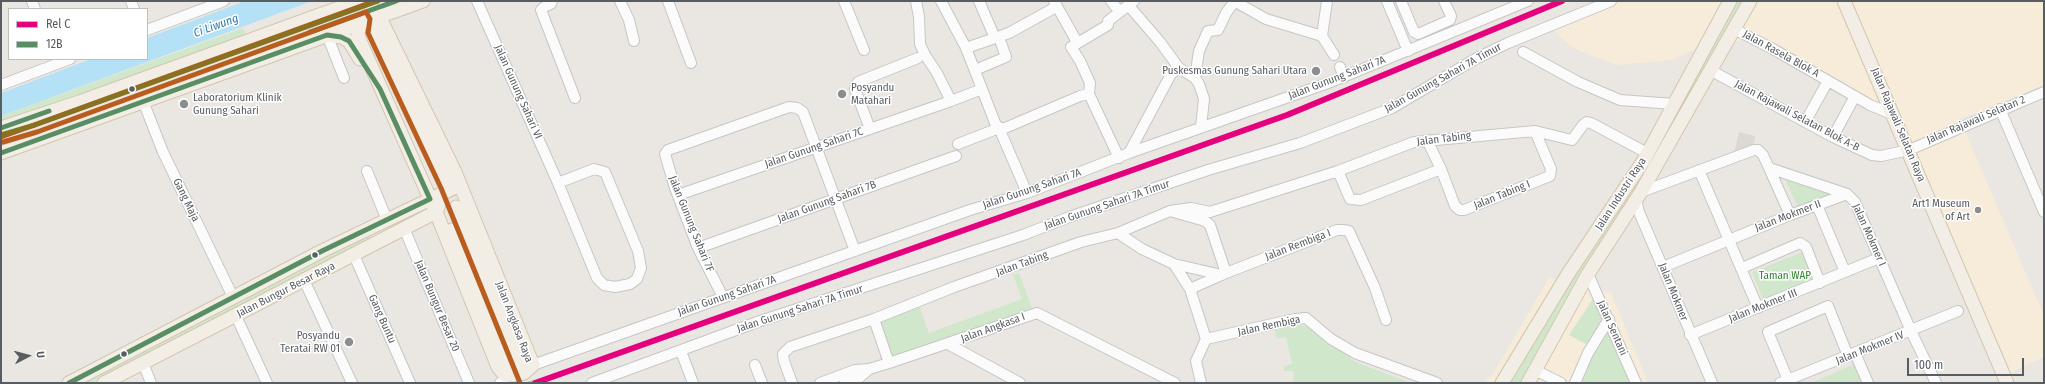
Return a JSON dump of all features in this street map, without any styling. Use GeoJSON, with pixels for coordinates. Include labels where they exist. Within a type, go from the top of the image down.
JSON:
{"type":"FeatureCollection","features":[{"type":"Feature","properties":{"kind":"main road"},"geometry":{"type":"LineString","coordinates":[[1,128],[79,102],[342,3],[358,1]]}},
{"type":"Feature","properties":{"kind":"main road","name":"Jalan Angkasa Raya"},"geometry":{"type":"LineString","coordinates":[[367,1],[384,26],[462,189],[514,371]]}},
{"type":"Feature","properties":{"kind":"main road"},"geometry":{"type":"LineString","coordinates":[[1,153],[327,34],[358,27],[423,1]]}},
{"type":"Feature","properties":{"kind":"main road","name":"Jalan Industri Raya"},"geometry":{"type":"LineString","coordinates":[[1501,382],[1569,273],[1647,153],[1730,1]]}},
{"type":"Feature","properties":{"kind":"main road","name":"Jalan Industri Raya"},"geometry":{"type":"LineString","coordinates":[[1528,383],[1588,274],[1639,196],[1750,1]]}},
{"type":"Feature","properties":{"kind":"main road","name":"Jalan Rajawali Selatan Raya"},"geometry":{"type":"LineString","coordinates":[[1844,1],[1909,150],[2007,383]]}},
{"type":"Feature","properties":{"kind":"main road","name":"Jalan Angkasa Raya"},"geometry":{"type":"LineString","coordinates":[[342,3],[364,34],[437,192],[514,371]]}},
{"type":"Feature","properties":{"kind":"main road","name":"Jalan Angkasa Raya"},"geometry":{"type":"LineString","coordinates":[[378,18],[374,30],[437,192]]}},
{"type":"Feature","properties":{"kind":"main road","name":"Jalan Angkasa Raya"},"geometry":{"type":"LineString","coordinates":[[358,27],[358,36],[380,89],[437,192]]}},
{"type":"Feature","properties":{"kind":"main road"},"geometry":{"type":"LineString","coordinates":[[327,34],[341,37],[348,41],[380,89]]}},
{"type":"Feature","properties":{"kind":"main road","name":"Jalan Bungur Besar Raya"},"geometry":{"type":"LineString","coordinates":[[69,383],[233,297],[387,220],[437,192],[462,189]]}},
{"type":"Feature","properties":{"kind":"main road","name":"Jalan Bungur Besar Raya"},"geometry":{"type":"LineString","coordinates":[[104,383],[404,228],[445,210],[440,203],[462,189]]}},
{"type":"Feature","properties":{"kind":"main road"},"geometry":{"type":"LineString","coordinates":[[372,227],[379,241]]}},
{"type":"Feature","properties":{"kind":"street"},"geometry":{"type":"LineString","coordinates":[[148,30],[224,1]]}},
{"type":"Feature","properties":{"kind":"street","name":"Jalan Gunung Sahari VI"},"geometry":{"type":"LineString","coordinates":[[477,1],[558,183],[597,278],[604,285],[615,287],[630,284],[637,279],[641,268],[638,251],[605,172],[594,169],[558,183]]}},
{"type":"Feature","properties":{"kind":"street"},"geometry":{"type":"LineString","coordinates":[[552,1],[551,4],[541,10],[575,98]]}},
{"type":"Feature","properties":{"kind":"street"},"geometry":{"type":"LineString","coordinates":[[620,1],[629,20],[634,41]]}},
{"type":"Feature","properties":{"kind":"street"},"geometry":{"type":"LineString","coordinates":[[668,1],[691,63]]}},
{"type":"Feature","properties":{"kind":"street"},"geometry":{"type":"LineString","coordinates":[[844,1],[864,50]]}},
{"type":"Feature","properties":{"kind":"street"},"geometry":{"type":"LineString","coordinates":[[916,1],[919,17],[920,44],[951,101]]}},
{"type":"Feature","properties":{"kind":"street"},"geometry":{"type":"LineString","coordinates":[[941,1],[966,48],[994,123],[999,128],[1027,194]]}},
{"type":"Feature","properties":{"kind":"street"},"geometry":{"type":"LineString","coordinates":[[975,70],[1006,57],[979,1]]}},
{"type":"Feature","properties":{"kind":"street"},"geometry":{"type":"LineString","coordinates":[[1111,1],[1120,12]]}},
{"type":"Feature","properties":{"kind":"street"},"geometry":{"type":"LineString","coordinates":[[1195,78],[1200,51],[1208,31],[1218,30],[1226,13],[1235,1],[1266,19],[1322,36]]}},
{"type":"Feature","properties":{"kind":"street"},"geometry":{"type":"LineString","coordinates":[[1327,1],[1322,36],[1334,55]]}},
{"type":"Feature","properties":{"kind":"street"},"geometry":{"type":"LineString","coordinates":[[1387,1],[1408,51]]}},
{"type":"Feature","properties":{"kind":"street"},"geometry":{"type":"LineString","coordinates":[[1401,1],[1414,32],[1418,34],[1450,20],[1451,16],[1444,1]]}},
{"type":"Feature","properties":{"kind":"street","name":"Jalan Gunung Sahari 7A"},"geometry":{"type":"LineString","coordinates":[[514,371],[722,296],[856,251],[970,210],[1027,194],[1129,153],[1344,77],[1528,1]]}},
{"type":"Feature","properties":{"kind":"street","name":"Jalan Gunung Sahari 7A Timur"},"geometry":{"type":"LineString","coordinates":[[592,383],[760,321],[1023,235],[1072,216],[1208,170],[1300,143],[1392,108],[1477,58],[1508,43],[1610,1]]}},
{"type":"Feature","properties":{"kind":"street"},"geometry":{"type":"LineString","coordinates":[[966,48],[998,40],[1055,4],[1077,42]]}},
{"type":"Feature","properties":{"kind":"street"},"geometry":{"type":"LineString","coordinates":[[1119,158],[1089,94],[1090,83],[1080,61],[1071,47],[1077,42],[1108,25],[1108,21],[1132,4],[1180,68],[1195,78],[1201,88],[1204,99],[1200,127]]}},
{"type":"Feature","properties":{"kind":"street"},"geometry":{"type":"LineString","coordinates":[[1433,27],[1437,38]]}},
{"type":"Feature","properties":{"kind":"street","name":"Jalan Rasela Blok A"},"geometry":{"type":"LineString","coordinates":[[1734,29],[1828,80],[1870,105],[1892,114]]}},
{"type":"Feature","properties":{"kind":"street"},"geometry":{"type":"LineString","coordinates":[[327,34],[344,78]]}},
{"type":"Feature","properties":{"kind":"street"},"geometry":{"type":"LineString","coordinates":[[1523,52],[1578,82],[1620,100],[1674,104]]}},
{"type":"Feature","properties":{"kind":"street"},"geometry":{"type":"LineString","coordinates":[[870,129],[855,89],[858,82],[918,58]]}},
{"type":"Feature","properties":{"kind":"street"},"geometry":{"type":"LineString","coordinates":[[1,85],[57,61]]}},
{"type":"Feature","properties":{"kind":"street"},"geometry":{"type":"LineString","coordinates":[[1340,67],[1344,77]]}},
{"type":"Feature","properties":{"kind":"street"},"geometry":{"type":"LineString","coordinates":[[1129,153],[1171,74],[1180,68]]}},
{"type":"Feature","properties":{"kind":"street","name":"Jalan Rajawali Selatan Blok A-B"},"geometry":{"type":"LineString","coordinates":[[1710,70],[1833,137],[1877,156],[1909,150]]}},
{"type":"Feature","properties":{"kind":"street"},"geometry":{"type":"LineString","coordinates":[[1805,122],[1828,80]]}},
{"type":"Feature","properties":{"kind":"street","name":"Jalan Gunung Sahari 7C"},"geometry":{"type":"LineString","coordinates":[[678,195],[951,101],[982,88]]}},
{"type":"Feature","properties":{"kind":"street","name":"Jalan Rajawali Selatan 2"},"geometry":{"type":"LineString","coordinates":[[1909,150],[2000,109],[2044,92]]}},
{"type":"Feature","properties":{"kind":"street"},"geometry":{"type":"LineString","coordinates":[[958,144],[999,128],[1005,128],[1080,96],[1089,94]]}},
{"type":"Feature","properties":{"kind":"street"},"geometry":{"type":"LineString","coordinates":[[1833,137],[1855,96]]}},
{"type":"Feature","properties":{"kind":"street","name":"Gang Maja"},"geometry":{"type":"LineString","coordinates":[[143,101],[163,152],[233,297]]}},
{"type":"Feature","properties":{"kind":"street","name":"Jalan Gunung Sahari 7F"},"geometry":{"type":"LineString","coordinates":[[722,296],[698,248],[678,195],[665,158],[668,150],[789,107],[797,108],[803,112],[816,147]]}},
{"type":"Feature","properties":{"kind":"street"},"geometry":{"type":"LineString","coordinates":[[2000,109],[2044,212]]}},
{"type":"Feature","properties":{"kind":"street","name":"Jalan Tabing"},"geometry":{"type":"LineString","coordinates":[[792,383],[784,361],[786,350],[790,347],[874,319],[954,287],[1081,242],[1118,233],[1170,212],[1191,208],[1210,212],[1338,171],[1414,142],[1535,131],[1572,140],[1587,122],[1647,153]]}},
{"type":"Feature","properties":{"kind":"street","name":"Jalan Tabing I"},"geometry":{"type":"LineString","coordinates":[[1427,140],[1441,169],[1455,206],[1460,210],[1550,176],[1550,169],[1535,131]]}},
{"type":"Feature","properties":{"kind":"street"},"geometry":{"type":"LineString","coordinates":[[816,147],[856,251]]}},
{"type":"Feature","properties":{"kind":"street"},"geometry":{"type":"LineString","coordinates":[[1639,196],[1699,170],[1754,150],[1758,150],[1764,156],[1790,215]]}},
{"type":"Feature","properties":{"kind":"street","name":"Jalan Gunung Sahari 7B"},"geometry":{"type":"LineString","coordinates":[[698,248],[956,156]]}},
{"type":"Feature","properties":{"kind":"street","name":"Jalan Mokmer I"},"geometry":{"type":"LineString","coordinates":[[1769,168],[1847,194],[1855,202],[1911,331],[1936,383]]}},
{"type":"Feature","properties":{"kind":"street"},"geometry":{"type":"LineString","coordinates":[[1338,171],[1350,199],[1361,200],[1441,169]]}},
{"type":"Feature","properties":{"kind":"street"},"geometry":{"type":"LineString","coordinates":[[1699,170],[1758,308]]}},
{"type":"Feature","properties":{"kind":"street"},"geometry":{"type":"LineString","coordinates":[[367,171],[387,220]]}},
{"type":"Feature","properties":{"kind":"street","name":"Jalan Mokmer II"},"geometry":{"type":"LineString","coordinates":[[1663,267],[1729,239],[1847,194]]}},
{"type":"Feature","properties":{"kind":"street","name":"Jalan Mokmer"},"geometry":{"type":"LineString","coordinates":[[1639,196],[1639,212],[1690,335],[1712,383]]}},
{"type":"Feature","properties":{"kind":"street"},"geometry":{"type":"LineString","coordinates":[[1818,205],[1845,272]]}},
{"type":"Feature","properties":{"kind":"street"},"geometry":{"type":"LineString","coordinates":[[1170,212],[1205,221],[1210,225],[1224,274]]}},
{"type":"Feature","properties":{"kind":"street"},"geometry":{"type":"LineString","coordinates":[[1205,221],[1210,212]]}},
{"type":"Feature","properties":{"kind":"street","name":"Jalan Bungur Besar 20"},"geometry":{"type":"LineString","coordinates":[[404,228],[469,383]]}},
{"type":"Feature","properties":{"kind":"street","name":"Jalan Rembiga I"},"geometry":{"type":"LineString","coordinates":[[1224,274],[1337,230],[1349,231],[1375,288],[1386,320]]}},
{"type":"Feature","properties":{"kind":"street"},"geometry":{"type":"LineString","coordinates":[[1118,233],[1142,248],[1174,264],[1224,274]]}},
{"type":"Feature","properties":{"kind":"street"},"geometry":{"type":"LineString","coordinates":[[1742,268],[1800,243],[1806,246],[1820,283]]}},
{"type":"Feature","properties":{"kind":"street","name":"Gang Buntu"},"geometry":{"type":"LineString","coordinates":[[354,254],[410,383]]}},
{"type":"Feature","properties":{"kind":"street","name":"Jalan Mokmer III"},"geometry":{"type":"LineString","coordinates":[[1690,335],[1879,258]]}},
{"type":"Feature","properties":{"kind":"street"},"geometry":{"type":"LineString","coordinates":[[1174,264],[1190,289],[1206,339],[1196,361],[1201,383]]}},
{"type":"Feature","properties":{"kind":"street"},"geometry":{"type":"LineString","coordinates":[[1190,289],[1224,274]]}},
{"type":"Feature","properties":{"kind":"street","name":"Jalan Sentani"},"geometry":{"type":"LineString","coordinates":[[1588,274],[1636,383]]}},
{"type":"Feature","properties":{"kind":"street"},"geometry":{"type":"LineString","coordinates":[[304,280],[352,383]]}},
{"type":"Feature","properties":{"kind":"street"},"geometry":{"type":"LineString","coordinates":[[1784,382],[1768,332],[1828,306],[1868,383]]}},
{"type":"Feature","properties":{"kind":"street","name":"Jalan Mokmer IV"},"geometry":{"type":"LineString","coordinates":[[1784,382],[1802,379],[1852,354],[1958,311]]}},
{"type":"Feature","properties":{"kind":"street","name":"Jalan Angkasa I"},"geometry":{"type":"LineString","coordinates":[[846,383],[857,374],[869,368],[948,344],[1037,313],[1175,383]]}},
{"type":"Feature","properties":{"kind":"street"},"geometry":{"type":"LineString","coordinates":[[236,316],[267,383]]}},
{"type":"Feature","properties":{"kind":"street","name":"Jalan Rembiga"},"geometry":{"type":"LineString","coordinates":[[1206,339],[1295,318],[1306,318],[1331,339],[1355,353],[1437,383]]}},
{"type":"Feature","properties":{"kind":"street"},"geometry":{"type":"LineString","coordinates":[[874,319],[889,363]]}},
{"type":"Feature","properties":{"kind":"street"},"geometry":{"type":"LineString","coordinates":[[1575,383],[1588,353],[1609,319]]}},
{"type":"Feature","properties":{"kind":"street"},"geometry":{"type":"LineString","coordinates":[[948,344],[1020,383]]}},
{"type":"Feature","properties":{"kind":"street"},"geometry":{"type":"LineString","coordinates":[[682,354],[692,383]]}},
{"type":"Feature","properties":{"kind":"street"},"geometry":{"type":"LineString","coordinates":[[143,363],[151,383]]}},
{"type":"Feature","properties":{"kind":"street"},"geometry":{"type":"LineString","coordinates":[[755,365],[762,383]]}},
{"type":"Feature","properties":{"kind":"street"},"geometry":{"type":"LineString","coordinates":[[1535,370],[1561,383]]}},
{"type":"Feature","properties":{"kind":"street"},"geometry":{"type":"LineString","coordinates":[[857,374],[868,383]]}},
{"type":"Feature","properties":{"kind":"street","name":"Jalan Angkasa I"},"geometry":{"type":"LineString","coordinates":[[820,383],[857,374]]}},
{"type":"Feature","properties":{"kind":"shaded area"},"geometry":{"type":"Polygon","coordinates":[[[1594,1],[2044,1],[2044,85],[1960,119],[2044,316],[2044,357],[2005,375],[1886,109],[1754,39],[1702,46],[1672,60],[1616,65],[1573,48],[1544,22],[1594,1]]]}},
{"type":"Feature","properties":{"kind":"shaded area"},"geometry":{"type":"Polygon","coordinates":[[[1739,132],[1755,136],[1753,152],[1733,157],[1739,132]]]}},
{"type":"Feature","properties":{"kind":"shaded area"},"geometry":{"type":"Polygon","coordinates":[[[1549,278],[1611,293],[1648,383],[1484,383],[1493,374],[1549,278]]]}},
{"type":"Feature","properties":{"kind":"green space"},"geometry":{"type":"Polygon","coordinates":[[[1730,1],[1750,1],[1528,383],[1502,383],[1620,196],[1730,1]]]}},
{"type":"Feature","properties":{"kind":"green space"},"geometry":{"type":"Polygon","coordinates":[[[243,28],[247,40],[1,129],[1,116],[243,28]]]}},
{"type":"Feature","properties":{"kind":"green space"},"geometry":{"type":"Polygon","coordinates":[[[1784,177],[1838,195],[1799,210],[1784,177]]]}},
{"type":"Feature","properties":{"kind":"green space"},"geometry":{"type":"Polygon","coordinates":[[[369,233],[371,239],[91,383],[79,383],[369,233]]]}},
{"type":"Feature","properties":{"kind":"green space","name":"Taman WAP"},"geometry":{"type":"Polygon","coordinates":[[[1807,250],[1818,280],[1764,302],[1752,272],[1807,250]]]}},
{"type":"Feature","properties":{"kind":"green space"},"geometry":{"type":"Polygon","coordinates":[[[1019,273],[1032,308],[893,359],[879,321],[919,306],[929,333],[1022,299],[1013,275],[1019,273]]]}},
{"type":"Feature","properties":{"kind":"green space"},"geometry":{"type":"Polygon","coordinates":[[[1596,294],[1631,383],[1580,383],[1595,349],[1569,335],[1596,294]]]}},
{"type":"Feature","properties":{"kind":"green space"},"geometry":{"type":"Polygon","coordinates":[[[1286,324],[1306,326],[1356,362],[1410,383],[1293,383],[1294,371],[1284,371],[1284,366],[1292,364],[1286,337],[1277,339],[1275,330],[1286,324]]]}},
{"type":"Feature","properties":{"kind":"green space"},"geometry":{"type":"Polygon","coordinates":[[[1857,363],[1865,383],[1811,383],[1857,363]]]}},
{"type":"Feature","properties":{"kind":"water","name":"Ci Liwung"},"geometry":{"type":"Polygon","coordinates":[[[245,1],[312,1],[1,116],[1,93],[88,60],[148,60],[148,38],[245,1]]]}},
{"type":"Feature","properties":{"kind":"tunnel"},"geometry":{"type":"LineString","coordinates":[[447,185],[456,207]]}},
{"type":"Feature","properties":{"kind":"tunnel"},"geometry":{"type":"LineString","coordinates":[[521,364],[528,383]]}},
{"type":"Feature","properties":{"kind":"railway"},"geometry":{"type":"LineString","coordinates":[[559,383],[1291,123],[1583,1]]}},
{"type":"Feature","properties":{"kind":"railway"},"geometry":{"type":"LineString","coordinates":[[1579,7],[1593,1]]}},
{"type":"Feature","properties":{"kind":"rail line","name":"C"},"geometry":{"type":"LineString","coordinates":[[535,383],[1287,115],[1562,1]]}},
{"type":"Feature","properties":{"kind":"transit line"},"geometry":{"type":"LineString","coordinates":[[1,137],[375,1]]}},
{"type":"Feature","properties":{"kind":"transit line"},"geometry":{"type":"LineString","coordinates":[[1,135],[35,125],[378,1]]}},
{"type":"Feature","properties":{"kind":"transit line","name":"12B"},"geometry":{"type":"LineString","coordinates":[[310,32],[396,1]]}},
{"type":"Feature","properties":{"kind":"transit line"},"geometry":{"type":"LineString","coordinates":[[3,142],[37,132],[366,12],[370,19],[368,33],[441,188],[520,383]]}},
{"type":"Feature","properties":{"kind":"transit line","name":"12B"},"geometry":{"type":"LineString","coordinates":[[1,153],[327,35],[341,37],[349,41],[380,89],[430,199],[322,251],[69,383]]}},
{"type":"Feature","properties":{"kind":"transit line","name":"12B"},"geometry":{"type":"LineString","coordinates":[[1,128],[49,111]]}},
{"type":"Feature","properties":{"kind":"place","name":"Puskesmas Gunung Sahari Utara"},"geometry":{"type":"Point","coordinates":[1316,71]}},
{"type":"Feature","properties":{"kind":"place","name":"Posyandu Matahari"},"geometry":{"type":"Point","coordinates":[842,94]}},
{"type":"Feature","properties":{"kind":"place","name":"Laboratorium Klinik Gunung Sahari"},"geometry":{"type":"Point","coordinates":[184,104]}},
{"type":"Feature","properties":{"kind":"place","name":"Art1 Museum of Art"},"geometry":{"type":"Point","coordinates":[1978,210]}},
{"type":"Feature","properties":{"kind":"place","name":"Posyandu Teratai RW 01"},"geometry":{"type":"Point","coordinates":[349,342]}}]}
